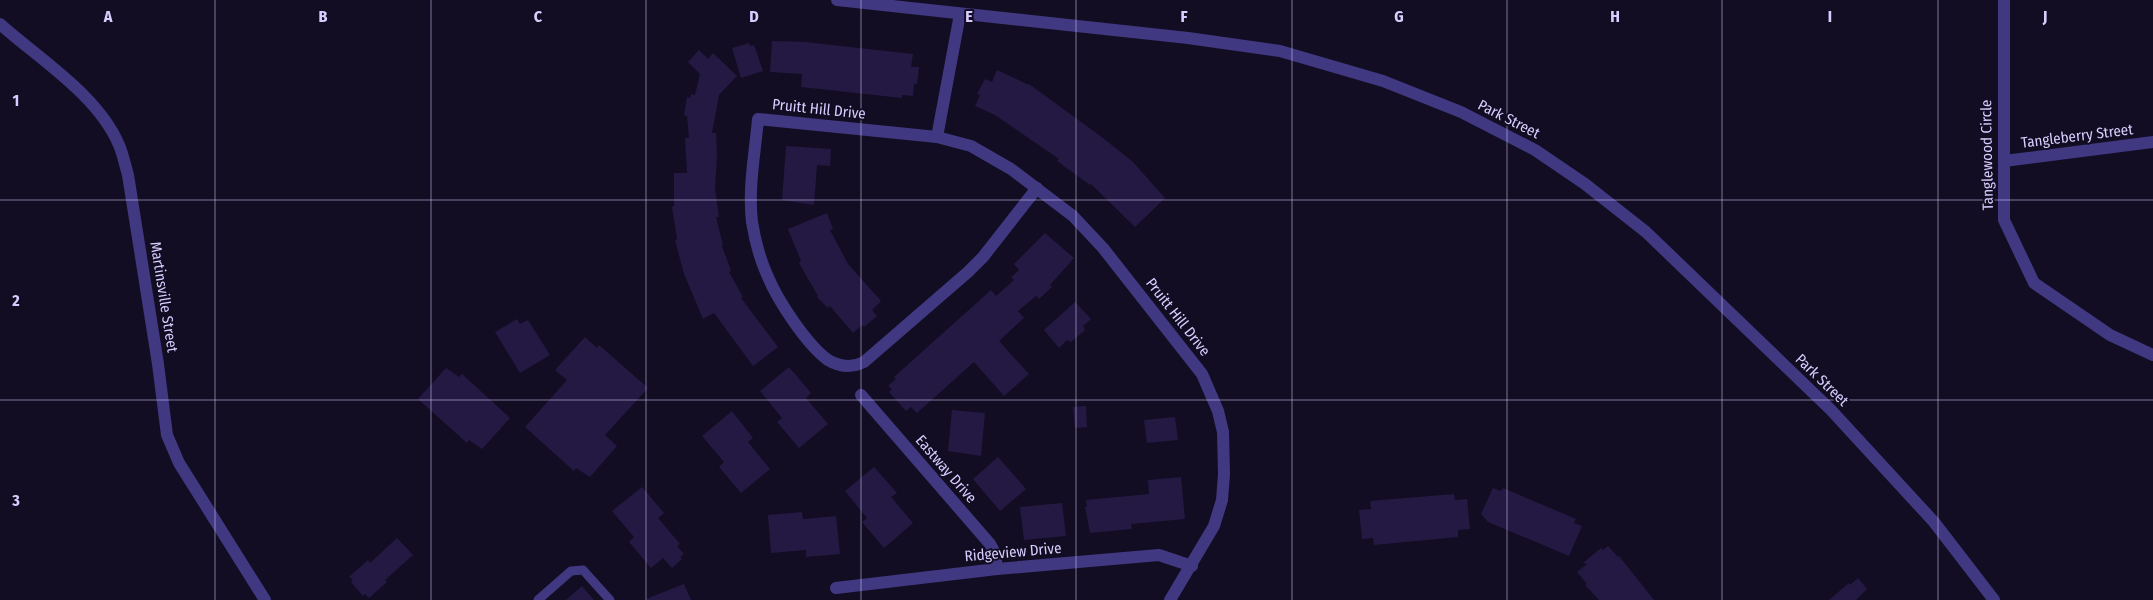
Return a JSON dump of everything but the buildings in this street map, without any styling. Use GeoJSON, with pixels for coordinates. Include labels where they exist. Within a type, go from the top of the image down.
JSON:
{"type":"FeatureCollection","features":[{"type":"Feature","properties":{"kind":"street","name":"Park Street"},"geometry":{"type":"LineString","coordinates":[[837,0],[1188,38],[1280,51],[1383,81],[1461,112],[1535,150],[1586,184],[1646,232],[1831,410],[1934,522],[1994,600]]}},
{"type":"Feature","properties":{"kind":"street","name":"Tanglewood Circle"},"geometry":{"type":"LineString","coordinates":[[2004,0],[2004,220],[2034,283],[2110,335],[2153,355]]}},
{"type":"Feature","properties":{"kind":"street"},"geometry":{"type":"LineString","coordinates":[[937,137],[960,14]]}},
{"type":"Feature","properties":{"kind":"street","name":"Martinsville Street"},"geometry":{"type":"LineString","coordinates":[[0,24],[91,104],[106,122],[119,145],[131,194],[158,364],[167,435],[179,463],[264,600]]}},
{"type":"Feature","properties":{"kind":"street","name":"Pruitt Hill Drive"},"geometry":{"type":"LineString","coordinates":[[1037,188],[983,257],[951,287],[864,362],[856,366],[841,365],[827,359],[796,324],[773,288],[762,262],[754,234],[751,206],[758,119],[937,137],[971,146],[991,156],[1037,188],[1073,216],[1103,248],[1189,356],[1211,393],[1223,432],[1224,474],[1222,500],[1214,526],[1192,566],[1170,600]]}},
{"type":"Feature","properties":{"kind":"street","name":"Tangleberry Street"},"geometry":{"type":"LineString","coordinates":[[2004,161],[2153,142]]}},
{"type":"Feature","properties":{"kind":"street","name":"Eastway Drive"},"geometry":{"type":"LineString","coordinates":[[861,395],[990,544],[995,553],[997,569]]}},
{"type":"Feature","properties":{"kind":"street","name":"Ridgeview Drive"},"geometry":{"type":"LineString","coordinates":[[836,588],[997,569],[1159,556],[1192,566]]}},
{"type":"Feature","properties":{"kind":"lane"},"geometry":{"type":"LineString","coordinates":[[538,600],[571,571],[583,570],[610,600]]}}]}
